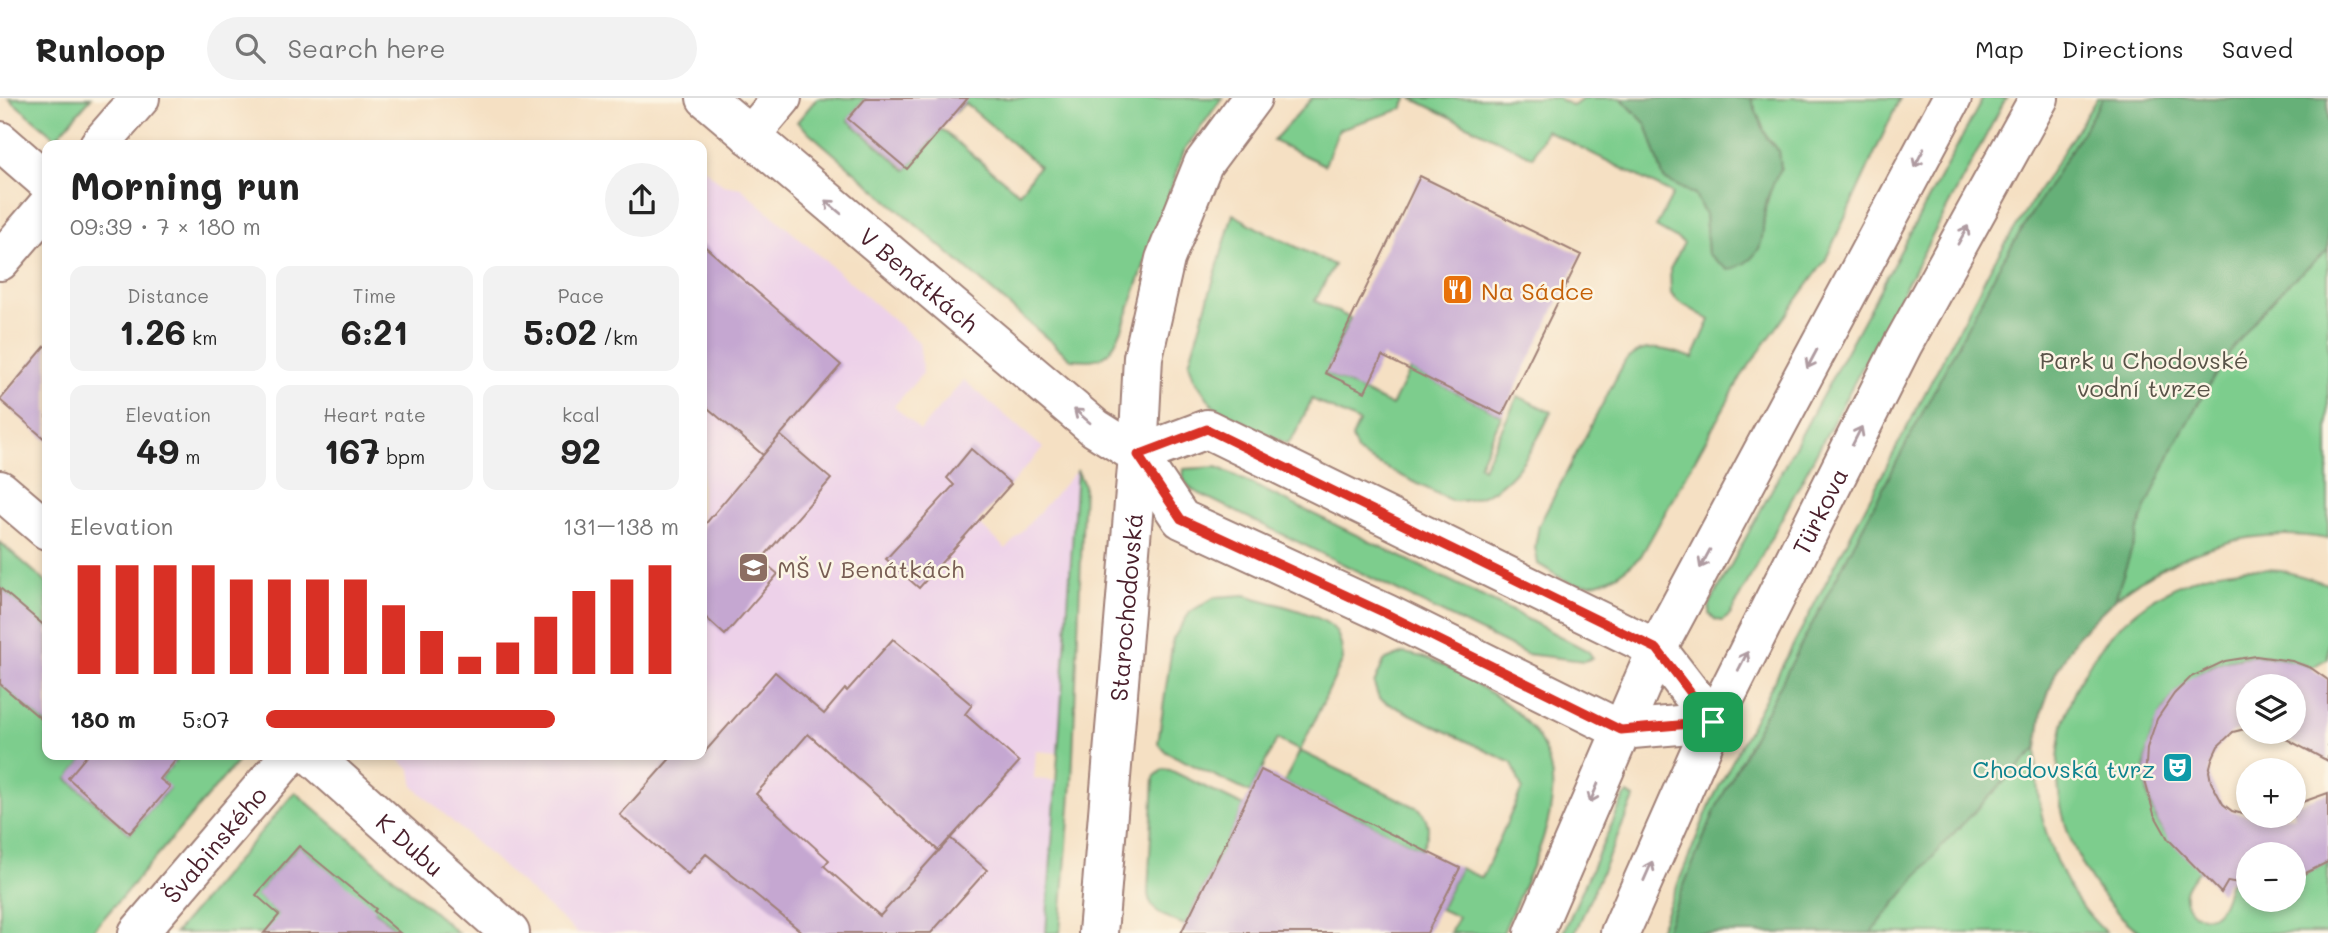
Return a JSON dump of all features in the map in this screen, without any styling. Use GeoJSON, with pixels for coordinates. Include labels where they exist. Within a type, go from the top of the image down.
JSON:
{"type":"FeatureCollection","features":[{"type":"Feature","properties":{"kind":"street"},"geometry":{"type":"LineString","coordinates":[[103,140],[140,98]]}},
{"type":"Feature","properties":{"kind":"street","name":"V Benátkách"},"geometry":{"type":"LineString","coordinates":[[706,98],[1096,428],[1138,455],[1181,519],[1387,614],[1621,730]]}},
{"type":"Feature","properties":{"kind":"street"},"geometry":{"type":"LineString","coordinates":[[750,136],[782,98]]}},
{"type":"Feature","properties":{"kind":"street","name":"Starochodovská"},"geometry":{"type":"LineString","coordinates":[[1098,933],[1138,455],[1143,357],[1164,258],[1203,164],[1252,98]]}},
{"type":"Feature","properties":{"kind":"street"},"geometry":{"type":"LineString","coordinates":[[1534,933],[1657,649],[1952,98]]}},
{"type":"Feature","properties":{"kind":"street","name":"Türkova"},"geometry":{"type":"LineString","coordinates":[[1620,933],[1713,722],[1903,344],[2039,98]]}},
{"type":"Feature","properties":{"kind":"street"},"geometry":{"type":"LineString","coordinates":[[0,141],[42,178]]}},
{"type":"Feature","properties":{"kind":"street"},"geometry":{"type":"LineString","coordinates":[[0,261],[42,212]]}},
{"type":"Feature","properties":{"kind":"street"},"geometry":{"type":"LineString","coordinates":[[1138,455],[1207,429],[1657,649],[1713,722]]}},
{"type":"Feature","properties":{"kind":"street"},"geometry":{"type":"LineString","coordinates":[[0,490],[42,526]]}},
{"type":"Feature","properties":{"kind":"street"},"geometry":{"type":"LineString","coordinates":[[1621,730],[1713,722]]}},
{"type":"Feature","properties":{"kind":"street","name":"Švabinského"},"geometry":{"type":"LineString","coordinates":[[138,933],[286,760]]}},
{"type":"Feature","properties":{"kind":"street","name":"K Dubu"},"geometry":{"type":"LineString","coordinates":[[317,760],[510,933]]}},
{"type":"Feature","properties":{"kind":"shaded area"},"geometry":{"type":"Polygon","coordinates":[[[707,171],[723,185],[741,188],[919,342],[923,373],[894,406],[920,430],[964,380],[1043,448],[977,522],[1006,549],[1077,470],[1059,753],[1036,751],[1034,779],[1058,781],[1046,933],[577,933],[414,787],[411,770],[399,760],[707,760],[707,171]]]}},
{"type":"Feature","properties":{"kind":"green space"},"geometry":{"type":"Polygon","coordinates":[[[8,98],[91,98],[56,138],[8,98]]]}},
{"type":"Feature","properties":{"kind":"green space"},"geometry":{"type":"Polygon","coordinates":[[[817,98],[866,98],[848,120],[906,170],[941,129],[1019,193],[1039,166],[965,103],[955,113],[937,98],[1222,98],[1184,151],[1117,339],[1104,356],[1082,360],[1071,359],[797,122],[817,98]]]}},
{"type":"Feature","properties":{"kind":"green space"},"geometry":{"type":"Polygon","coordinates":[[[1312,98],[1408,98],[1402,109],[1339,129],[1325,165],[1273,141],[1312,98]]]}},
{"type":"Feature","properties":{"kind":"green space"},"geometry":{"type":"Polygon","coordinates":[[[1411,98],[1557,98],[1573,106],[1584,98],[1621,98],[1646,124],[1664,179],[1695,195],[1705,215],[1708,254],[1761,243],[1769,195],[1781,169],[1779,151],[1767,138],[1751,98],[1900,98],[1825,261],[1741,377],[1641,556],[1610,579],[1592,584],[1568,582],[1538,564],[1535,547],[1539,525],[1625,361],[1646,349],[1667,350],[1693,358],[1710,320],[1679,302],[1671,294],[1670,269],[1684,243],[1656,227],[1673,194],[1546,130],[1533,157],[1411,98]]]}},
{"type":"Feature","properties":{"kind":"green space"},"geometry":{"type":"Polygon","coordinates":[[[1621,98],[1751,98],[1767,138],[1779,151],[1781,169],[1767,199],[1759,249],[1750,259],[1728,270],[1708,254],[1705,215],[1695,195],[1664,179],[1646,124],[1621,98]]]}},
{"type":"Feature","properties":{"kind":"green space"},"geometry":{"type":"Polygon","coordinates":[[[1983,98],[2006,98],[1730,615],[1722,621],[1716,620],[1709,614],[1710,604],[1983,98]]]}},
{"type":"Feature","properties":{"kind":"green space","name":"Park u Chodovské vodní tvrze"},"geometry":{"type":"Polygon","coordinates":[[[2097,98],[2328,98],[2328,539],[2288,535],[2249,538],[2211,547],[2174,562],[2109,603],[2077,636],[2059,664],[2046,695],[2039,728],[2036,762],[2039,797],[2057,862],[2076,898],[2106,933],[1658,933],[1711,802],[1992,265],[2097,98]]]}},
{"type":"Feature","properties":{"kind":"green space","name":"Park u Chodovské vodní tvrze"},"geometry":{"type":"Polygon","coordinates":[[[2103,98],[2328,98],[2328,250],[2290,282],[2261,313],[2231,351],[2206,390],[2175,444],[2145,510],[2115,599],[2078,635],[2056,672],[2042,711],[2037,748],[1946,841],[1871,933],[1664,933],[1716,808],[1998,268],[2103,98]]]}},
{"type":"Feature","properties":{"kind":"green space"},"geometry":{"type":"Polygon","coordinates":[[[1233,214],[1334,265],[1315,301],[1350,318],[1326,373],[1392,406],[1410,369],[1502,415],[1479,465],[1483,468],[1518,396],[1551,412],[1535,444],[1513,473],[1501,485],[1486,494],[1470,500],[1452,501],[1366,458],[1357,451],[1352,438],[1359,422],[1312,399],[1295,434],[1287,444],[1213,406],[1194,378],[1189,363],[1233,214]]]}},
{"type":"Feature","properties":{"kind":"green space"},"geometry":{"type":"Polygon","coordinates":[[[1217,467],[1508,609],[1588,651],[1593,658],[1584,661],[1526,654],[1192,490],[1183,480],[1184,469],[1217,467]]]}},
{"type":"Feature","properties":{"kind":"green space"},"geometry":{"type":"Polygon","coordinates":[[[1077,470],[1084,485],[1072,782],[1060,933],[1046,933],[1077,470]]]}},
{"type":"Feature","properties":{"kind":"green space"},"geometry":{"type":"Polygon","coordinates":[[[0,542],[42,579],[42,662],[14,695],[42,720],[42,760],[84,760],[68,779],[130,833],[169,788],[160,779],[176,760],[239,760],[91,933],[0,933],[0,659],[34,619],[0,588],[0,542]]]}},
{"type":"Feature","properties":{"kind":"green space"},"geometry":{"type":"Polygon","coordinates":[[[2247,568],[2281,570],[2328,584],[2328,658],[2311,668],[2269,657],[2243,657],[2217,664],[2195,677],[2175,694],[2160,715],[2150,738],[2146,764],[2147,790],[2155,816],[2164,831],[2200,868],[2185,892],[2187,904],[2194,913],[2205,917],[2217,912],[2230,882],[2236,883],[2236,912],[2306,912],[2306,873],[2328,862],[2328,933],[2141,933],[2121,917],[2090,878],[2078,856],[2063,813],[2058,770],[2063,727],[2077,687],[2099,650],[2128,619],[2164,593],[2205,575],[2247,568]]]}},
{"type":"Feature","properties":{"kind":"green space"},"geometry":{"type":"Polygon","coordinates":[[[1245,595],[1306,613],[1327,623],[1338,636],[1343,660],[1300,751],[1277,739],[1250,793],[1166,752],[1158,743],[1173,639],[1190,612],[1215,597],[1245,595]]]}},
{"type":"Feature","properties":{"kind":"green space"},"geometry":{"type":"Polygon","coordinates":[[[1403,653],[1436,662],[1486,690],[1521,716],[1542,744],[1551,773],[1552,803],[1533,866],[1503,933],[1450,933],[1458,917],[1440,909],[1460,868],[1482,878],[1522,789],[1512,763],[1379,699],[1374,684],[1384,661],[1403,653]]]}},
{"type":"Feature","properties":{"kind":"green space"},"geometry":{"type":"Polygon","coordinates":[[[1300,751],[1420,809],[1428,829],[1421,849],[1284,782],[1300,751]]]}},
{"type":"Feature","properties":{"kind":"green space"},"geometry":{"type":"Polygon","coordinates":[[[1163,769],[1244,806],[1185,925],[1157,911],[1148,894],[1154,777],[1163,769]]]}},
{"type":"Feature","properties":{"kind":"green space"},"geometry":{"type":"Polygon","coordinates":[[[295,792],[458,933],[395,933],[397,930],[299,846],[257,895],[279,915],[275,933],[175,933],[295,792]]]}},
{"type":"Feature","properties":{"kind":"green space"},"geometry":{"type":"Polygon","coordinates":[[[1628,794],[1634,798],[1633,801],[1575,933],[1563,933],[1624,797],[1628,794]]]}},
{"type":"Feature","properties":{"kind":"building"},"geometry":{"type":"Polygon","coordinates":[[[866,98],[968,98],[907,169],[848,119],[866,98]]]}},
{"type":"Feature","properties":{"kind":"building"},"geometry":{"type":"Polygon","coordinates":[[[1420,176],[1581,255],[1502,415],[1382,356],[1365,392],[1325,373],[1420,176]]]}},
{"type":"Feature","properties":{"kind":"building"},"geometry":{"type":"Polygon","coordinates":[[[707,248],[841,365],[763,455],[707,407],[707,248]]]}},
{"type":"Feature","properties":{"kind":"building"},"geometry":{"type":"Polygon","coordinates":[[[42,350],[42,437],[0,400],[42,350]]]}},
{"type":"Feature","properties":{"kind":"building"},"geometry":{"type":"Polygon","coordinates":[[[780,435],[831,479],[761,560],[778,574],[725,635],[707,619],[707,522],[780,435]]]}},
{"type":"Feature","properties":{"kind":"building"},"geometry":{"type":"Polygon","coordinates":[[[971,449],[1011,484],[919,588],[886,559],[954,485],[947,478],[971,449]]]}},
{"type":"Feature","properties":{"kind":"building"},"geometry":{"type":"Polygon","coordinates":[[[0,588],[42,624],[42,720],[0,684],[0,588]]]}},
{"type":"Feature","properties":{"kind":"building"},"geometry":{"type":"Polygon","coordinates":[[[893,639],[972,705],[965,714],[1019,762],[950,838],[987,870],[931,933],[803,933],[706,854],[688,874],[620,815],[669,760],[707,760],[707,749],[775,672],[824,714],[845,689],[847,691],[893,639]],[[808,734],[756,794],[829,860],[824,866],[880,916],[939,851],[808,734]]]}},
{"type":"Feature","properties":{"kind":"building","name":"Chodovská tvrz"},"geometry":{"type":"Polygon","coordinates":[[[2256,656],[2292,661],[2311,668],[2328,680],[2328,761],[2296,744],[2306,744],[2306,674],[2236,674],[2236,731],[2218,746],[2209,771],[2211,782],[2223,804],[2236,812],[2236,828],[2306,828],[2306,801],[2328,793],[2328,862],[2306,873],[2306,842],[2236,842],[2236,883],[2228,881],[2221,893],[2168,839],[2154,814],[2145,781],[2147,748],[2157,719],[2174,694],[2191,677],[2225,661],[2256,656]]]}},
{"type":"Feature","properties":{"kind":"building"},"geometry":{"type":"Polygon","coordinates":[[[83,760],[176,760],[160,779],[170,787],[130,833],[68,778],[83,760]]]}},
{"type":"Feature","properties":{"kind":"building"},"geometry":{"type":"Polygon","coordinates":[[[1261,770],[1460,868],[1427,933],[1181,933],[1261,770]]]}},
{"type":"Feature","properties":{"kind":"building"},"geometry":{"type":"Polygon","coordinates":[[[299,846],[376,909],[374,911],[400,933],[264,933],[279,915],[256,895],[299,846]]]}},
{"type":"Feature","properties":{"kind":"place","name":"Na Sádce"},"geometry":{"type":"Point","coordinates":[1458,290]}},
{"type":"Feature","properties":{"kind":"place","name":"MŠ V Benátkách"},"geometry":{"type":"Point","coordinates":[754,568]}},
{"type":"Feature","properties":{"kind":"place","name":"Chodovská tvrz"},"geometry":{"type":"Point","coordinates":[2178,768]}},
{"type":"Feature","properties":{"kind":"route"},"geometry":{"type":"LineString","coordinates":[[1207,429],[1657,649],[1713,722],[1621,730],[1387,614],[1181,519],[1138,455],[1207,429]]}}]}
